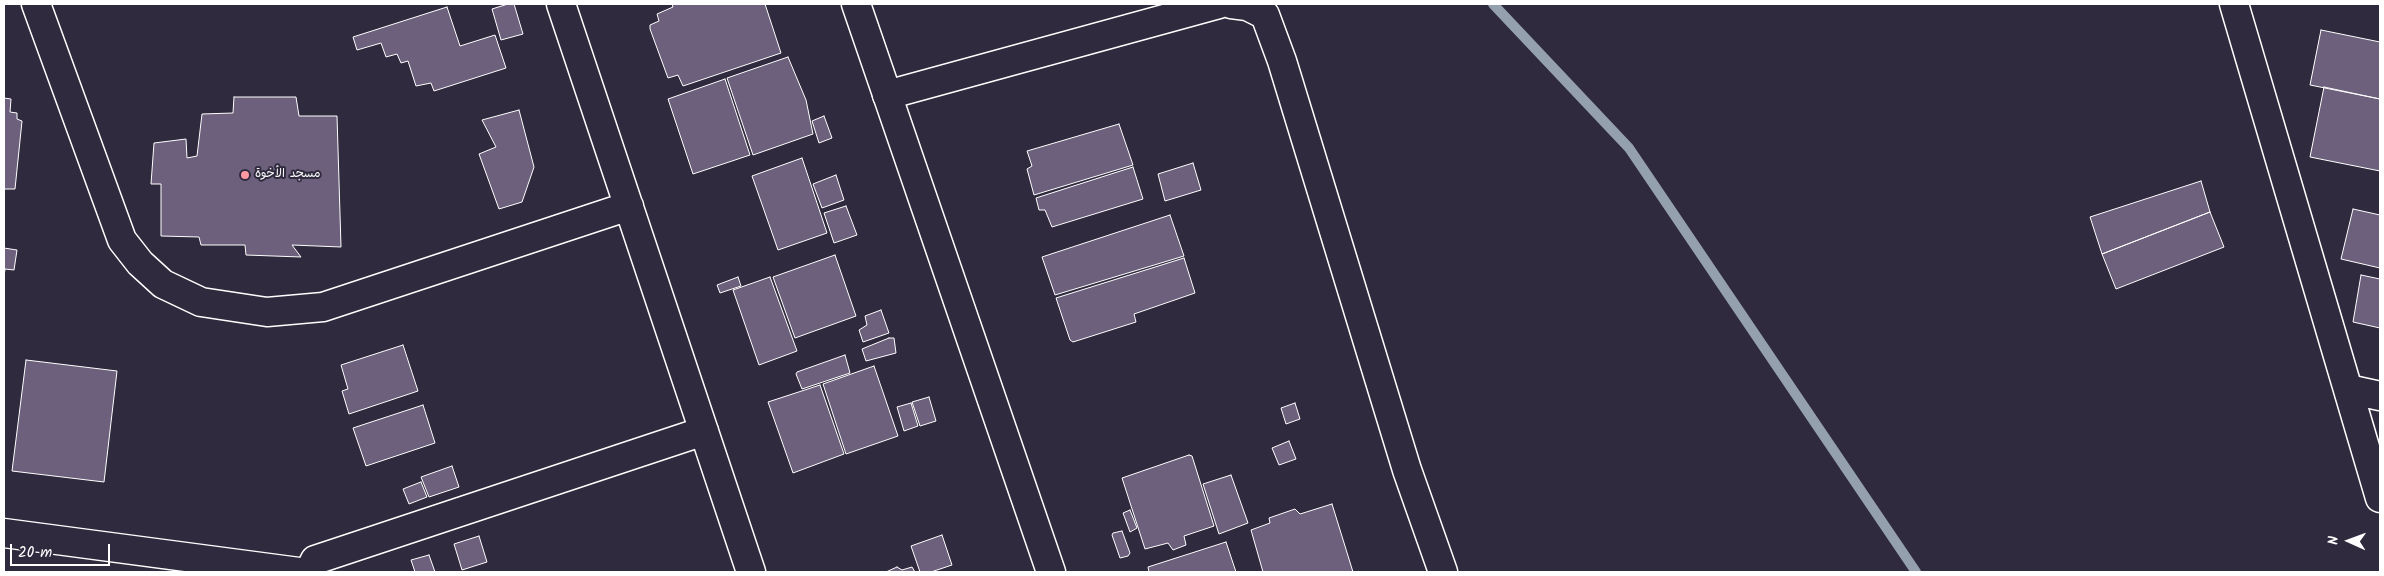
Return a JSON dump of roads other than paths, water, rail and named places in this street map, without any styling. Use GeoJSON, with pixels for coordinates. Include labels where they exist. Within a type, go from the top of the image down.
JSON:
{"type":"FeatureCollection","features":[{"type":"Feature","properties":{"kind":"street"},"geometry":{"type":"LineString","coordinates":[[36,4],[122,240],[140,263],[163,284],[201,302],[267,312],[323,308],[629,206]]}},
{"type":"Feature","properties":{"kind":"street"},"geometry":{"type":"LineString","coordinates":[[561,4],[751,572]]}},
{"type":"Feature","properties":{"kind":"street"},"geometry":{"type":"LineString","coordinates":[[856,4],[1052,572]]}},
{"type":"Feature","properties":{"kind":"street"},"geometry":{"type":"LineString","coordinates":[[887,95],[1220,4]]}},
{"type":"Feature","properties":{"kind":"street"},"geometry":{"type":"LineString","coordinates":[[1231,4],[1247,6],[1265,15],[1282,61],[1407,470],[1443,572]]}},
{"type":"Feature","properties":{"kind":"street"},"geometry":{"type":"LineString","coordinates":[[2234,4],[2380,498]]}},
{"type":"Feature","properties":{"kind":"street"},"geometry":{"type":"LineString","coordinates":[[2348,390],[2380,396]]}},
{"type":"Feature","properties":{"kind":"street"},"geometry":{"type":"LineString","coordinates":[[309,572],[315,560],[704,431]]}},
{"type":"Feature","properties":{"kind":"street"},"geometry":{"type":"LineString","coordinates":[[4,533],[299,572]]}},
{"type":"Feature","properties":{"kind":"waterway"},"geometry":{"type":"LineString","coordinates":[[1493,4],[1629,148],[1916,572]]}},
{"type":"Feature","properties":{"kind":"place","name":"مسجد الأخوة"},"geometry":{"type":"Point","coordinates":[245,175]}}]}
